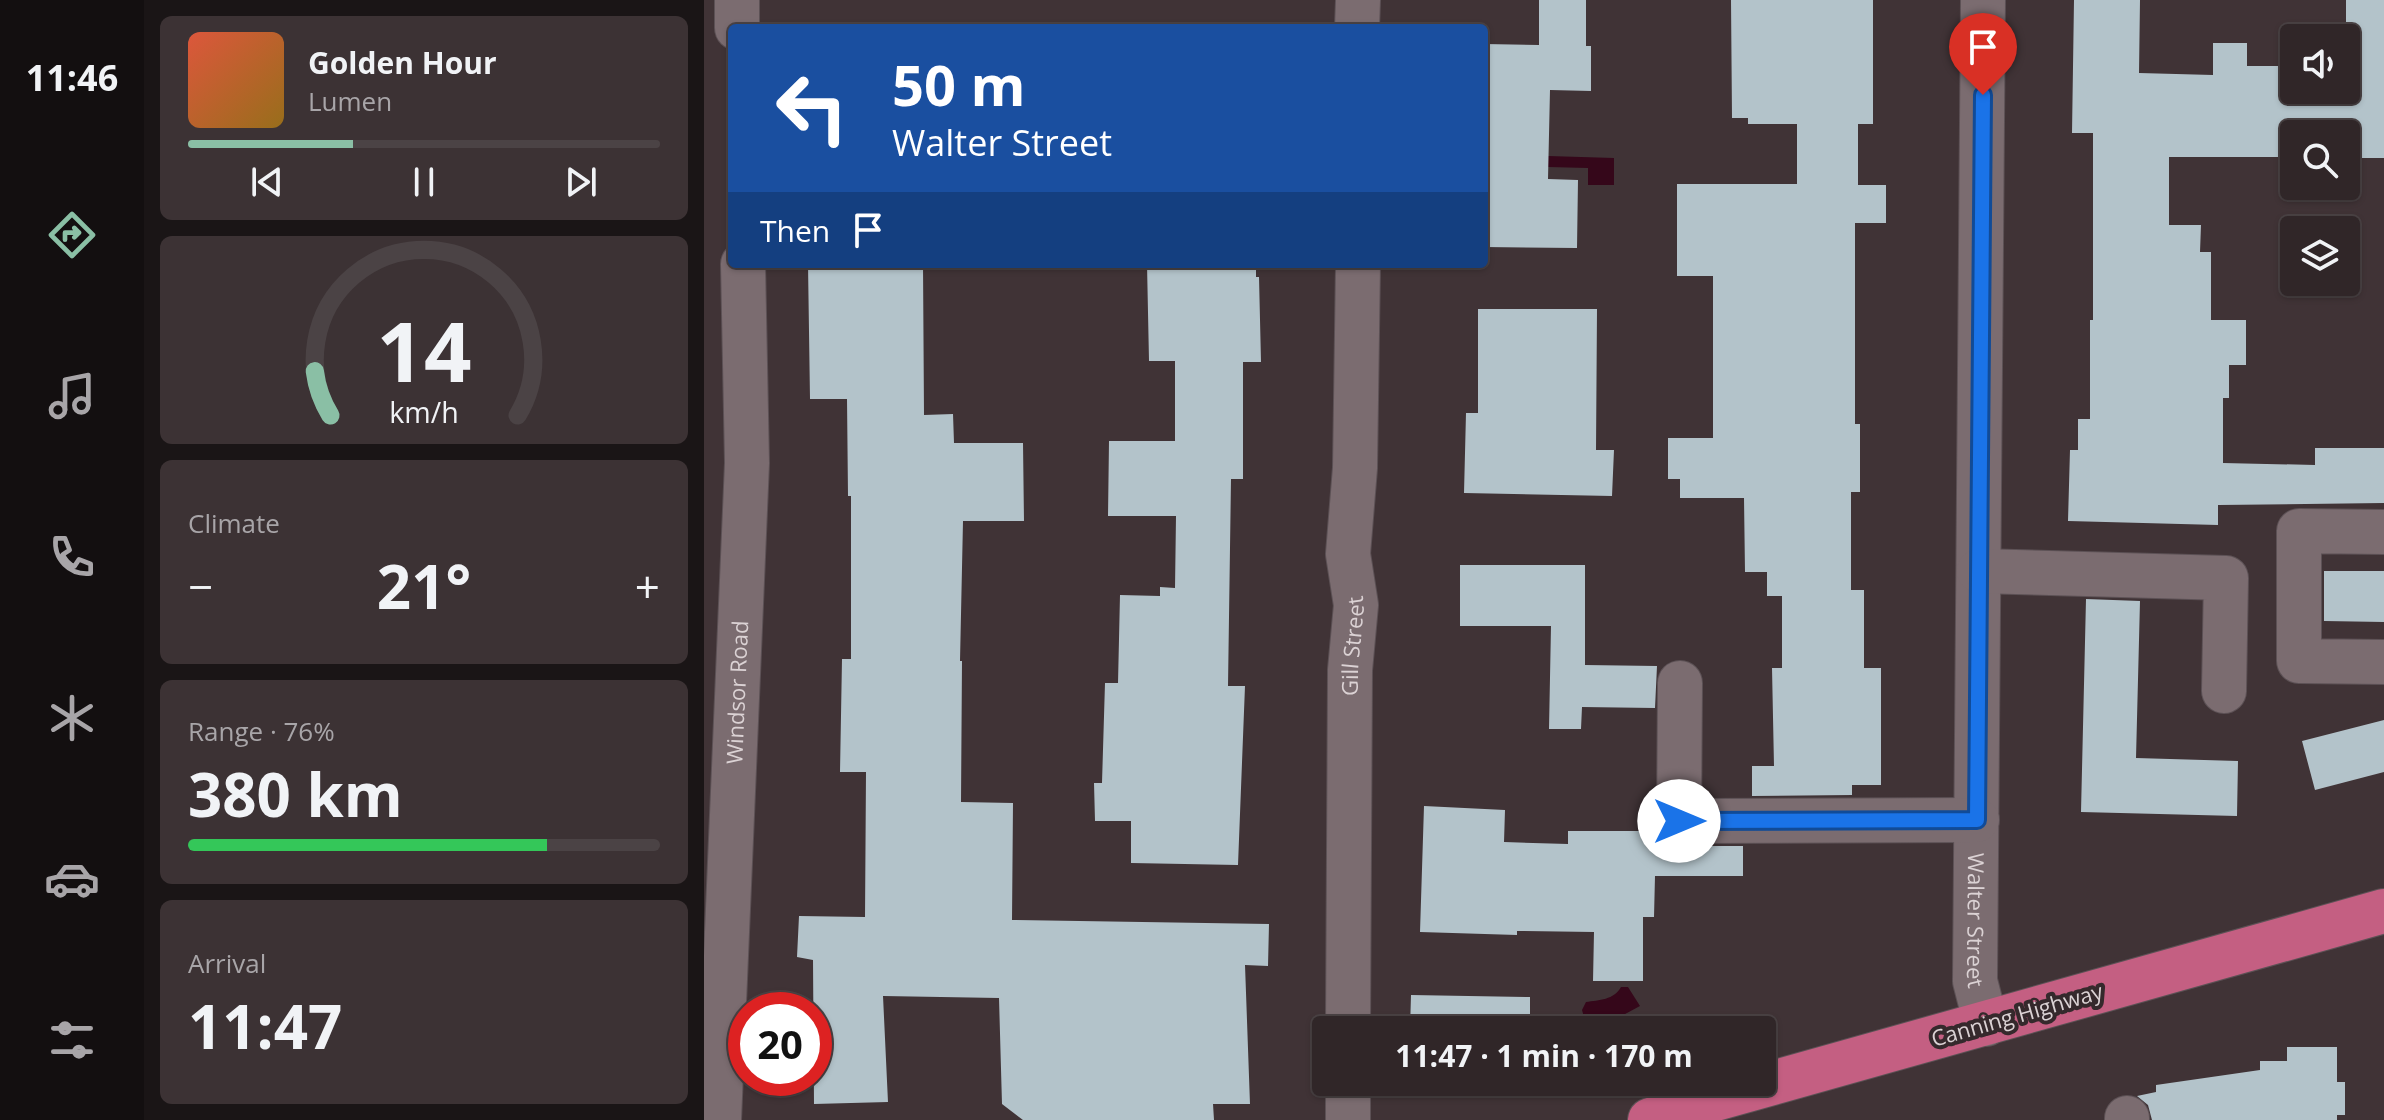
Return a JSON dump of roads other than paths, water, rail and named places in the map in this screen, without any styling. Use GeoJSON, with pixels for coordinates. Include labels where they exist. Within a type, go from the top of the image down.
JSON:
{"type":"FeatureCollection","features":[{"type":"Feature","properties":{"kind":"highway","name":"Canning Highway"},"geometry":{"type":"LineString","coordinates":[[1650,1120],[1704,1112],[1986,1024],[2384,911]]}},
{"type":"Feature","properties":{"kind":"street"},"geometry":{"type":"LineString","coordinates":[[737,0],[737,24]]}},
{"type":"Feature","properties":{"kind":"street"},"geometry":{"type":"LineString","coordinates":[[1357,24],[1358,0]]}},
{"type":"Feature","properties":{"kind":"street","name":"Walter Street"},"geometry":{"type":"LineString","coordinates":[[1983,0],[1975,981],[1986,1024]]}},
{"type":"Feature","properties":{"kind":"street","name":"Windsor Road"},"geometry":{"type":"LineString","coordinates":[[719,1120],[747,463],[743,268]]}},
{"type":"Feature","properties":{"kind":"street","name":"Gill Street"},"geometry":{"type":"LineString","coordinates":[[1348,1016],[1350,670],[1356,605],[1348,554],[1355,468],[1358,268]]}},
{"type":"Feature","properties":{"kind":"street"},"geometry":{"type":"LineString","coordinates":[[2384,532],[2299,531],[2299,661],[2384,662]]}},
{"type":"Feature","properties":{"kind":"street"},"geometry":{"type":"LineString","coordinates":[[1979,571],[2226,578],[2224,691]]}},
{"type":"Feature","properties":{"kind":"street"},"geometry":{"type":"LineString","coordinates":[[1680,683],[1679,821],[1977,820]]}},
{"type":"Feature","properties":{"kind":"street"},"geometry":{"type":"LineString","coordinates":[[1348,1096],[1348,1120]]}}]}
